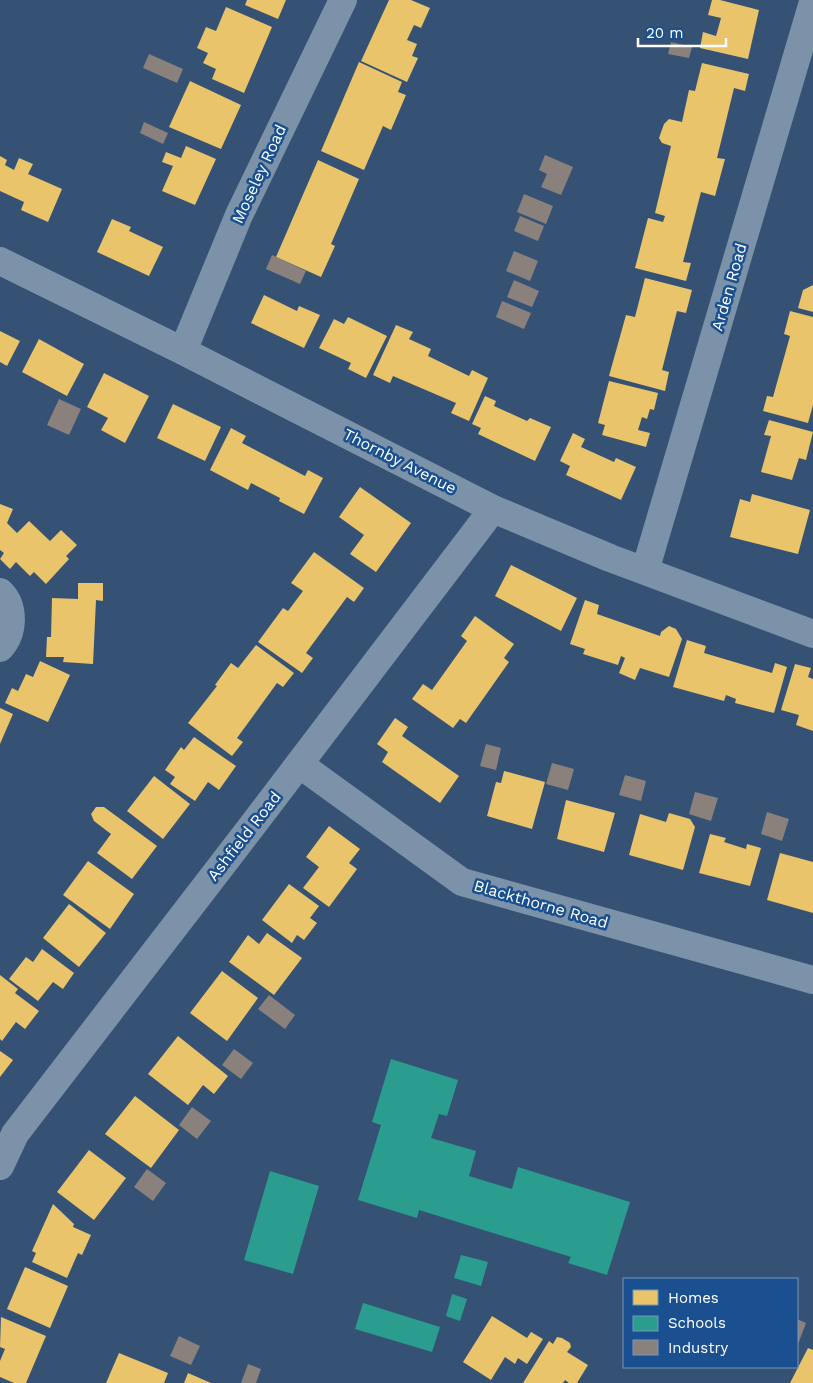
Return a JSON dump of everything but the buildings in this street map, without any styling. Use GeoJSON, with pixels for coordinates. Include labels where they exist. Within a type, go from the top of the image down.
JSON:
{"type":"FeatureCollection","features":[{"type":"Feature","properties":{"kind":"street","name":"Moseley Road"},"geometry":{"type":"LineString","coordinates":[[183,351],[239,215],[344,0]]}},
{"type":"Feature","properties":{"kind":"street","name":"Arden Road"},"geometry":{"type":"LineString","coordinates":[[645,571],[813,2]]}},
{"type":"Feature","properties":{"kind":"street","name":"Thornby Avenue"},"geometry":{"type":"LineString","coordinates":[[0,262],[183,351],[494,509],[645,571],[813,634]]}},
{"type":"Feature","properties":{"kind":"street","name":"Ashfield Road"},"geometry":{"type":"LineString","coordinates":[[0,1166],[14,1134],[494,509]]}},
{"type":"Feature","properties":{"kind":"street"},"geometry":{"type":"LineString","coordinates":[[0,592],[7,602],[11,616],[10,630],[4,644],[0,648]]}},
{"type":"Feature","properties":{"kind":"street","name":"Blackthorne Road"},"geometry":{"type":"LineString","coordinates":[[299,764],[462,882],[813,980]]}}]}
